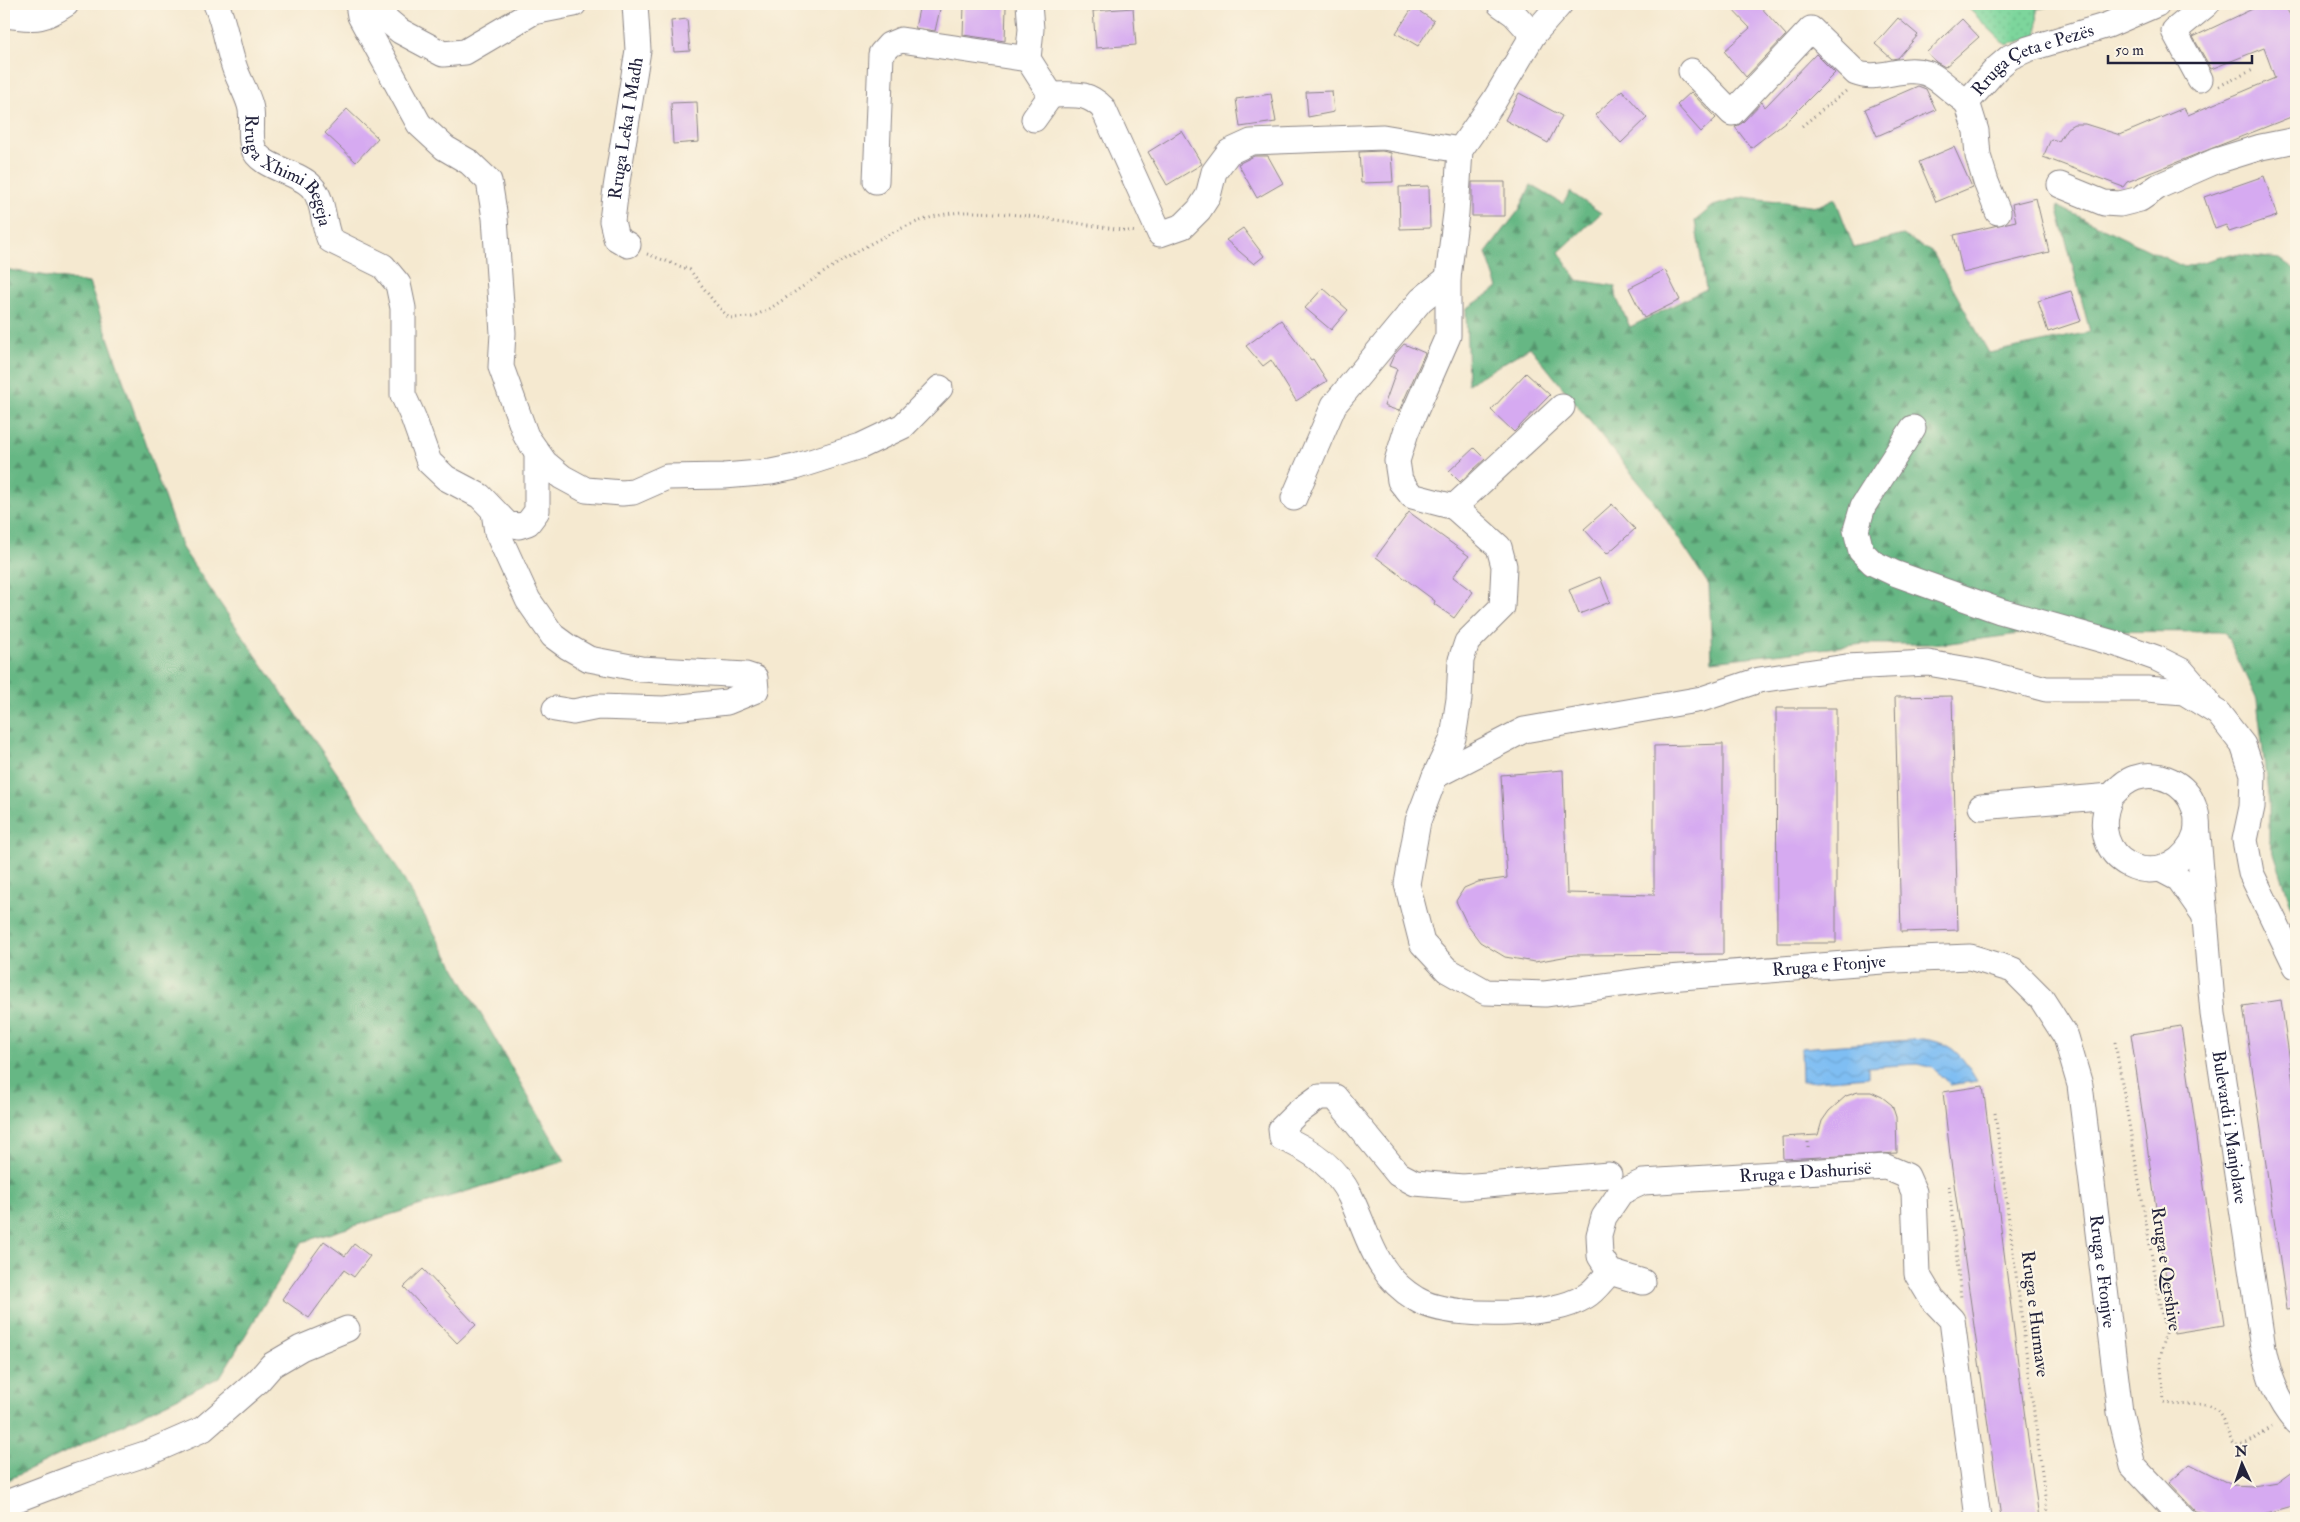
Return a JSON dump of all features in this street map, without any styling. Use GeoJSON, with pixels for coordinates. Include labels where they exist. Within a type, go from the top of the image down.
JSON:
{"type":"FeatureCollection","features":[{"type":"Feature","properties":{"kind":"street"},"geometry":{"type":"LineString","coordinates":[[4,15],[36,18],[48,16],[66,4]]}},
{"type":"Feature","properties":{"kind":"street","name":"Rruga Xhimi Begeja"},"geometry":{"type":"LineString","coordinates":[[216,4],[226,30],[229,51],[237,76],[251,106],[253,147],[260,158],[283,171],[303,179],[313,188],[320,200],[325,229],[330,240],[368,256],[383,266],[398,284],[403,308],[403,395],[429,462],[446,478],[480,496],[507,524],[519,526],[528,523],[537,511],[537,452]]}},
{"type":"Feature","properties":{"kind":"street"},"geometry":{"type":"LineString","coordinates":[[358,4],[360,16],[419,124],[445,148],[469,162],[489,181],[496,218],[500,276],[503,333],[500,354],[501,367],[526,436],[551,468],[576,486],[586,490],[622,493],[633,492],[667,477],[710,477],[771,472],[795,467],[861,446],[903,426],[940,388]]}},
{"type":"Feature","properties":{"kind":"street"},"geometry":{"type":"LineString","coordinates":[[368,4],[400,31],[443,54],[465,52],[527,8],[574,4]]}},
{"type":"Feature","properties":{"kind":"street","name":"Rruga Leka I Madh"},"geometry":{"type":"LineString","coordinates":[[628,245],[616,238],[612,221],[623,134],[638,50],[635,4]]}},
{"type":"Feature","properties":{"kind":"street"},"geometry":{"type":"LineString","coordinates":[[1029,4],[1031,29],[1028,59],[1051,95]]}},
{"type":"Feature","properties":{"kind":"street"},"geometry":{"type":"LineString","coordinates":[[1500,4],[1514,14],[1533,35]]}},
{"type":"Feature","properties":{"kind":"street"},"geometry":{"type":"LineString","coordinates":[[1560,4],[1533,35],[1494,101],[1460,150],[1456,213],[1448,278],[1448,336],[1406,432],[1397,461],[1400,482],[1412,496],[1454,506],[1562,408]]}},
{"type":"Feature","properties":{"kind":"street","name":"Rruga Çeta e Pezës"},"geometry":{"type":"LineString","coordinates":[[1864,76],[1909,71],[1925,73],[1937,79],[1953,94],[1967,102],[1997,68],[2010,57],[2028,49],[2108,25],[2157,4]]}},
{"type":"Feature","properties":{"kind":"street"},"geometry":{"type":"LineString","coordinates":[[2207,4],[2174,31],[2211,82]]}},
{"type":"Feature","properties":{"kind":"street"},"geometry":{"type":"LineString","coordinates":[[1692,71],[1732,112],[1811,29],[1856,73],[1864,76]]}},
{"type":"Feature","properties":{"kind":"street"},"geometry":{"type":"LineString","coordinates":[[876,180],[881,54],[889,45],[901,40],[1028,59]]}},
{"type":"Feature","properties":{"kind":"street"},"geometry":{"type":"LineString","coordinates":[[1034,119],[1051,95]]}},
{"type":"Feature","properties":{"kind":"street"},"geometry":{"type":"LineString","coordinates":[[1051,95],[1084,95],[1095,100],[1103,108],[1160,234],[1183,226],[1199,210],[1208,196],[1214,172],[1229,152],[1251,142],[1384,137],[1460,150]]}},
{"type":"Feature","properties":{"kind":"street"},"geometry":{"type":"LineString","coordinates":[[1967,102],[1976,131],[1978,156],[1998,212]]}},
{"type":"Feature","properties":{"kind":"street"},"geometry":{"type":"LineString","coordinates":[[2060,186],[2104,203],[2120,204],[2140,199],[2159,186],[2216,161],[2240,153],[2296,140]]}},
{"type":"Feature","properties":{"kind":"street"},"geometry":{"type":"LineString","coordinates":[[1294,498],[1334,405],[1421,300],[1448,278]]}},
{"type":"Feature","properties":{"kind":"street"},"geometry":{"type":"LineString","coordinates":[[1913,428],[1863,506],[1856,530],[1861,551],[1873,563],[1894,573],[2000,611],[2117,644],[2156,658],[2182,671],[2243,745],[2252,774],[2252,808],[2245,840],[2251,873],[2296,966]]}},
{"type":"Feature","properties":{"kind":"street","name":"Rruga e Ftonjve"},"geometry":{"type":"LineString","coordinates":[[1454,506],[1499,547],[1504,566],[1504,588],[1502,607],[1466,642],[1461,660],[1459,699],[1453,738],[1435,776],[1418,821],[1407,884],[1422,943],[1447,970],[1486,992],[1545,994],[1656,979],[1895,960],[1970,957],[2012,970],[2041,998],[2066,1037],[2080,1085],[2120,1412],[2133,1466],[2182,1518]]}},
{"type":"Feature","properties":{"kind":"street"},"geometry":{"type":"LineString","coordinates":[[494,512],[497,532],[528,600],[553,636],[568,647],[589,659],[641,669],[746,675],[755,678],[756,690],[727,702],[664,709],[598,707],[573,712],[555,710]]}},
{"type":"Feature","properties":{"kind":"street"},"geometry":{"type":"LineString","coordinates":[[1435,776],[1524,730],[1702,699],[1759,680],[1846,667],[1928,662],[1986,673],[2046,689],[2147,689],[2184,692],[2218,713]]}},
{"type":"Feature","properties":{"kind":"street"},"geometry":{"type":"LineString","coordinates":[[2149,775],[2164,778],[2177,784],[2188,794],[2195,808],[2197,822],[2195,838],[2187,852],[2174,863],[2160,869],[2143,869],[2128,864],[2115,855],[2106,841],[2103,826],[2104,810],[2111,796],[2121,785],[2134,778],[2149,775]]}},
{"type":"Feature","properties":{"kind":"street"},"geometry":{"type":"LineString","coordinates":[[1981,807],[2111,796]]}},
{"type":"Feature","properties":{"kind":"street","name":"Bulevardi i Manjolave"},"geometry":{"type":"LineString","coordinates":[[2197,822],[2213,1014],[2263,1348],[2275,1392],[2294,1419]]}},
{"type":"Feature","properties":{"kind":"street"},"geometry":{"type":"LineString","coordinates":[[2160,869],[2178,879],[2205,916]]}},
{"type":"Feature","properties":{"kind":"street"},"geometry":{"type":"LineString","coordinates":[[1609,1175],[1463,1187],[1415,1183],[1398,1174],[1335,1097],[1319,1096],[1297,1113],[1281,1129],[1282,1138],[1303,1146],[1329,1166],[1349,1194],[1367,1241],[1387,1274],[1416,1300],[1446,1309],[1498,1313],[1548,1311],[1587,1296],[1610,1272],[1643,1282]]}},
{"type":"Feature","properties":{"kind":"street","name":"Rruga e Dashurisë"},"geometry":{"type":"LineString","coordinates":[[1610,1272],[1600,1256],[1599,1236],[1604,1217],[1621,1192],[1643,1182],[1886,1167],[1906,1176],[1914,1192],[1917,1274],[1932,1299],[1952,1320]]}},
{"type":"Feature","properties":{"kind":"street"},"geometry":{"type":"LineString","coordinates":[[1952,1320],[1978,1518]]}},
{"type":"Feature","properties":{"kind":"street"},"geometry":{"type":"LineString","coordinates":[[4,1504],[78,1476],[148,1453],[203,1429],[258,1382],[272,1365],[300,1348],[347,1329]]}},
{"type":"Feature","properties":{"kind":"path"},"geometry":{"type":"LineString","coordinates":[[2211,82],[2255,69]]}},
{"type":"Feature","properties":{"kind":"path"},"geometry":{"type":"LineString","coordinates":[[1802,126],[1864,76]]}},
{"type":"Feature","properties":{"kind":"path"},"geometry":{"type":"LineString","coordinates":[[628,245],[690,270],[715,303],[730,318],[752,317],[769,309],[894,231],[928,218],[966,212],[1038,218],[1160,234]]}},
{"type":"Feature","properties":{"kind":"path","name":"Rruga e Qershive"},"geometry":{"type":"LineString","coordinates":[[2116,1042],[2165,1334],[2160,1355],[2164,1402],[2173,1406],[2206,1405],[2215,1409],[2221,1416],[2229,1439],[2235,1445],[2242,1445],[2258,1438],[2268,1429],[2294,1419]]}},
{"type":"Feature","properties":{"kind":"path","name":"Rruga e Hurmave"},"geometry":{"type":"LineString","coordinates":[[1995,1113],[2047,1512],[2050,1518]]}},
{"type":"Feature","properties":{"kind":"path"},"geometry":{"type":"LineString","coordinates":[[1949,1186],[1962,1309],[1952,1320]]}},
{"type":"Feature","properties":{"kind":"green space"},"geometry":{"type":"Polygon","coordinates":[[[1964,4],[2062,4],[2037,9],[2038,36],[2006,45],[1964,4]]]}},
{"type":"Feature","properties":{"kind":"green space"},"geometry":{"type":"Polygon","coordinates":[[[1531,185],[1563,204],[1570,192],[1601,213],[1559,252],[1577,280],[1615,286],[1617,299],[1630,327],[1706,289],[1695,221],[1713,206],[1744,197],[1818,206],[1835,198],[1854,248],[1903,235],[1933,253],[1989,353],[2090,332],[2057,206],[2184,267],[2231,254],[2280,259],[2296,270],[2296,920],[2269,839],[2269,803],[2257,700],[2225,632],[2043,631],[1943,644],[1864,644],[1712,661],[1709,585],[1653,500],[1530,347],[1468,384],[1466,309],[1498,288],[1486,253],[1519,210],[1531,185]]]}},
{"type":"Feature","properties":{"kind":"green space"},"geometry":{"type":"Polygon","coordinates":[[[4,269],[89,283],[182,548],[372,824],[565,1161],[302,1242],[220,1377],[4,1482],[4,269]]]}},
{"type":"Feature","properties":{"kind":"water"},"geometry":{"type":"Polygon","coordinates":[[[1923,1039],[1950,1047],[1967,1064],[1977,1081],[1950,1085],[1933,1068],[1918,1064],[1868,1067],[1868,1077],[1802,1082],[1801,1048],[1923,1039]]]}},
{"type":"Feature","properties":{"kind":"building"},"geometry":{"type":"Polygon","coordinates":[[[920,4],[940,9],[935,31],[915,28],[920,4]]]}},
{"type":"Feature","properties":{"kind":"building"},"geometry":{"type":"Polygon","coordinates":[[[1727,4],[1758,4],[1786,35],[1746,77],[1724,51],[1750,28],[1727,4]]]}},
{"type":"Feature","properties":{"kind":"building"},"geometry":{"type":"Polygon","coordinates":[[[2263,4],[2284,4],[2296,26],[2296,115],[2127,182],[2123,187],[2043,157],[2051,139],[2059,141],[2067,128],[2074,124],[2085,124],[2120,135],[2184,108],[2188,115],[2275,78],[2264,48],[2211,69],[2193,37],[2263,4]]]}},
{"type":"Feature","properties":{"kind":"building"},"geometry":{"type":"Polygon","coordinates":[[[964,6],[1006,7],[1005,41],[963,35],[964,6]]]}},
{"type":"Feature","properties":{"kind":"building"},"geometry":{"type":"Polygon","coordinates":[[[1413,7],[1434,21],[1418,46],[1396,33],[1413,7]]]}},
{"type":"Feature","properties":{"kind":"building"},"geometry":{"type":"Polygon","coordinates":[[[1133,8],[1136,45],[1096,48],[1093,11],[1133,8]]]}},
{"type":"Feature","properties":{"kind":"building"},"geometry":{"type":"Polygon","coordinates":[[[1898,18],[1918,35],[1898,58],[1892,59],[1875,44],[1898,18]]]}},
{"type":"Feature","properties":{"kind":"building"},"geometry":{"type":"Polygon","coordinates":[[[687,19],[690,51],[674,52],[671,21],[687,19]]]}},
{"type":"Feature","properties":{"kind":"building"},"geometry":{"type":"Polygon","coordinates":[[[1962,19],[1979,37],[1945,67],[1936,62],[1927,52],[1962,19]]]}},
{"type":"Feature","properties":{"kind":"building"},"geometry":{"type":"Polygon","coordinates":[[[1816,54],[1835,73],[1790,118],[1751,148],[1735,127],[1742,123],[1762,102],[1765,107],[1816,54]]]}},
{"type":"Feature","properties":{"kind":"building"},"geometry":{"type":"Polygon","coordinates":[[[1918,86],[1926,89],[1936,110],[1877,136],[1865,109],[1918,86]]]}},
{"type":"Feature","properties":{"kind":"building"},"geometry":{"type":"Polygon","coordinates":[[[1622,90],[1647,118],[1621,143],[1595,115],[1622,90]]]}},
{"type":"Feature","properties":{"kind":"building"},"geometry":{"type":"Polygon","coordinates":[[[1332,91],[1334,112],[1308,117],[1306,92],[1332,91]]]}},
{"type":"Feature","properties":{"kind":"building"},"geometry":{"type":"Polygon","coordinates":[[[1691,92],[1716,118],[1701,132],[1677,105],[1691,92]]]}},
{"type":"Feature","properties":{"kind":"building"},"geometry":{"type":"Polygon","coordinates":[[[1519,93],[1562,116],[1548,143],[1505,120],[1519,93]]]}},
{"type":"Feature","properties":{"kind":"building"},"geometry":{"type":"Polygon","coordinates":[[[1271,94],[1276,122],[1240,127],[1236,99],[1271,94]]]}},
{"type":"Feature","properties":{"kind":"building"},"geometry":{"type":"Polygon","coordinates":[[[697,102],[699,142],[673,144],[671,103],[697,102]]]}},
{"type":"Feature","properties":{"kind":"building"},"geometry":{"type":"Polygon","coordinates":[[[347,109],[378,138],[356,162],[325,133],[347,109]]]}},
{"type":"Feature","properties":{"kind":"building"},"geometry":{"type":"Polygon","coordinates":[[[1182,131],[1202,164],[1167,185],[1148,152],[1182,131]]]}},
{"type":"Feature","properties":{"kind":"building"},"geometry":{"type":"Polygon","coordinates":[[[1954,147],[1972,187],[1936,202],[1919,162],[1954,147]]]}},
{"type":"Feature","properties":{"kind":"building"},"geometry":{"type":"Polygon","coordinates":[[[1382,151],[1391,153],[1393,182],[1361,183],[1359,152],[1382,151]]]}},
{"type":"Feature","properties":{"kind":"building"},"geometry":{"type":"Polygon","coordinates":[[[1254,156],[1268,156],[1283,183],[1257,198],[1238,164],[1254,156]]]}},
{"type":"Feature","properties":{"kind":"building"},"geometry":{"type":"Polygon","coordinates":[[[2264,176],[2277,216],[2229,232],[2226,225],[2215,229],[2204,197],[2264,176]]]}},
{"type":"Feature","properties":{"kind":"building"},"geometry":{"type":"Polygon","coordinates":[[[1472,182],[1505,182],[1505,216],[1472,216],[1472,182]]]}},
{"type":"Feature","properties":{"kind":"building"},"geometry":{"type":"Polygon","coordinates":[[[1429,186],[1430,228],[1400,229],[1399,187],[1429,186]]]}},
{"type":"Feature","properties":{"kind":"building"},"geometry":{"type":"Polygon","coordinates":[[[2036,198],[2049,252],[1963,273],[1954,235],[2016,221],[2012,204],[2036,198]]]}},
{"type":"Feature","properties":{"kind":"building"},"geometry":{"type":"Polygon","coordinates":[[[1243,228],[1264,256],[1254,264],[1226,240],[1243,228]]]}},
{"type":"Feature","properties":{"kind":"building"},"geometry":{"type":"Polygon","coordinates":[[[1665,270],[1680,300],[1644,318],[1629,288],[1665,270]]]}},
{"type":"Feature","properties":{"kind":"building"},"geometry":{"type":"Polygon","coordinates":[[[1323,288],[1348,310],[1331,330],[1305,308],[1323,288]]]}},
{"type":"Feature","properties":{"kind":"building"},"geometry":{"type":"Polygon","coordinates":[[[2071,291],[2081,321],[2048,332],[2038,301],[2071,291]]]}},
{"type":"Feature","properties":{"kind":"building"},"geometry":{"type":"Polygon","coordinates":[[[1281,320],[1311,360],[1313,359],[1327,381],[1296,401],[1271,360],[1263,366],[1246,346],[1281,320]]]}},
{"type":"Feature","properties":{"kind":"building"},"geometry":{"type":"Polygon","coordinates":[[[1404,344],[1425,353],[1399,411],[1384,406],[1397,369],[1389,366],[1394,355],[1404,344]]]}},
{"type":"Feature","properties":{"kind":"building"},"geometry":{"type":"Polygon","coordinates":[[[1526,373],[1550,395],[1514,432],[1491,410],[1526,373]]]}},
{"type":"Feature","properties":{"kind":"building"},"geometry":{"type":"Polygon","coordinates":[[[1474,448],[1485,459],[1460,482],[1449,471],[1474,448]]]}},
{"type":"Feature","properties":{"kind":"building"},"geometry":{"type":"Polygon","coordinates":[[[1612,504],[1635,529],[1607,554],[1584,529],[1612,504]]]}},
{"type":"Feature","properties":{"kind":"building"},"geometry":{"type":"Polygon","coordinates":[[[1409,512],[1469,556],[1453,577],[1473,592],[1454,618],[1434,604],[1435,601],[1376,557],[1409,512]]]}},
{"type":"Feature","properties":{"kind":"building"},"geometry":{"type":"Polygon","coordinates":[[[1600,577],[1610,602],[1579,614],[1569,590],[1600,577]]]}},
{"type":"Feature","properties":{"kind":"building"},"geometry":{"type":"Polygon","coordinates":[[[1952,696],[1958,930],[1901,932],[1895,697],[1952,696]]]}},
{"type":"Feature","properties":{"kind":"building"},"geometry":{"type":"Polygon","coordinates":[[[1776,708],[1836,708],[1836,943],[1777,943],[1776,708]]]}},
{"type":"Feature","properties":{"kind":"building"},"geometry":{"type":"Polygon","coordinates":[[[1723,744],[1723,954],[1574,955],[1535,962],[1505,957],[1480,942],[1468,926],[1456,901],[1464,888],[1478,882],[1507,878],[1501,775],[1563,770],[1567,893],[1654,895],[1654,746],[1723,744]]]}},
{"type":"Feature","properties":{"kind":"building"},"geometry":{"type":"Polygon","coordinates":[[[2281,1000],[2296,1103],[2296,1308],[2287,1309],[2243,1006],[2281,1000]]]}},
{"type":"Feature","properties":{"kind":"building"},"geometry":{"type":"Polygon","coordinates":[[[2181,1026],[2224,1325],[2174,1333],[2131,1034],[2181,1026]]]}},
{"type":"Feature","properties":{"kind":"building"},"geometry":{"type":"Polygon","coordinates":[[[1983,1086],[2039,1518],[2001,1518],[1950,1155],[1943,1092],[1983,1086]]]}},
{"type":"Feature","properties":{"kind":"building"},"geometry":{"type":"Polygon","coordinates":[[[1858,1092],[1871,1092],[1882,1097],[1892,1105],[1896,1117],[1897,1153],[1783,1159],[1782,1137],[1818,1135],[1822,1121],[1829,1111],[1846,1096],[1858,1092]]]}},
{"type":"Feature","properties":{"kind":"building"},"geometry":{"type":"Polygon","coordinates":[[[324,1241],[345,1256],[354,1244],[370,1256],[354,1277],[344,1270],[309,1318],[282,1299],[324,1241]]]}},
{"type":"Feature","properties":{"kind":"building"},"geometry":{"type":"Polygon","coordinates":[[[423,1269],[476,1325],[457,1343],[404,1287],[423,1269]]]}},
{"type":"Feature","properties":{"kind":"building"},"geometry":{"type":"Polygon","coordinates":[[[2190,1464],[2232,1485],[2253,1486],[2278,1482],[2296,1469],[2296,1505],[2249,1518],[2224,1518],[2195,1511],[2169,1483],[2190,1464]]]}}]}
